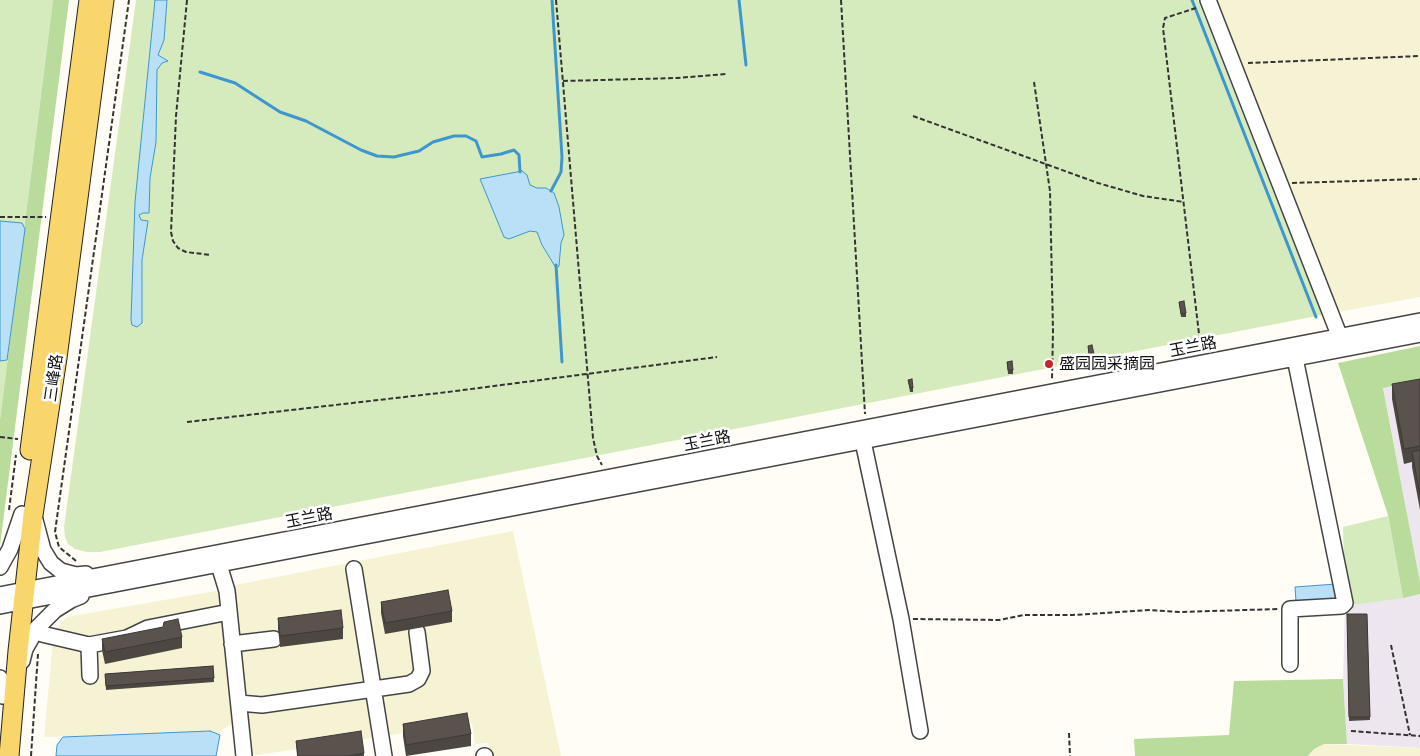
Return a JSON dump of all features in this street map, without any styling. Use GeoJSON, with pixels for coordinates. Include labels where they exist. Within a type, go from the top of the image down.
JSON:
{"type":"FeatureCollection","features":[{"type":"Feature","properties":{"kind":"main road","name":"三峰路"},"geometry":{"type":"LineString","coordinates":[[28,514],[89,0]]}},
{"type":"Feature","properties":{"kind":"main road","name":"三峰路"},"geometry":{"type":"LineString","coordinates":[[9,756],[8,695],[12,598],[57,358],[104,0]]}},
{"type":"Feature","properties":{"kind":"main road","name":"三峰路"},"geometry":{"type":"LineString","coordinates":[[0,734],[8,695]]}},
{"type":"Feature","properties":{"kind":"street"},"geometry":{"type":"LineString","coordinates":[[1204,4],[1233,63],[1342,343]]}},
{"type":"Feature","properties":{"kind":"street","name":"玉兰路"},"geometry":{"type":"LineString","coordinates":[[217,559],[609,478],[1295,358],[1420,321]]}},
{"type":"Feature","properties":{"kind":"street","name":"玉兰路"},"geometry":{"type":"LineString","coordinates":[[12,598],[866,434],[1203,363],[1420,334]]}},
{"type":"Feature","properties":{"kind":"street"},"geometry":{"type":"LineString","coordinates":[[1290,664],[1290,609],[1342,606],[1346,603],[1295,358]]}},
{"type":"Feature","properties":{"kind":"street"},"geometry":{"type":"LineString","coordinates":[[866,434],[864,446],[901,619],[920,730]]}},
{"type":"Feature","properties":{"kind":"street"},"geometry":{"type":"LineString","coordinates":[[0,567],[28,514]]}},
{"type":"Feature","properties":{"kind":"street"},"geometry":{"type":"LineString","coordinates":[[28,514],[51,564],[61,571],[76,575],[116,578]]}},
{"type":"Feature","properties":{"kind":"street"},"geometry":{"type":"LineString","coordinates":[[217,559],[227,591],[244,756]]}},
{"type":"Feature","properties":{"kind":"street"},"geometry":{"type":"LineString","coordinates":[[354,570],[384,756]]}},
{"type":"Feature","properties":{"kind":"street"},"geometry":{"type":"LineString","coordinates":[[8,695],[25,649],[37,628],[55,610],[70,600],[116,578]]}},
{"type":"Feature","properties":{"kind":"street"},"geometry":{"type":"LineString","coordinates":[[42,634],[88,645],[127,638],[148,628],[229,612]]}},
{"type":"Feature","properties":{"kind":"street"},"geometry":{"type":"LineString","coordinates":[[238,703],[262,705],[408,684],[418,679],[422,671],[417,632]]}},
{"type":"Feature","properties":{"kind":"street"},"geometry":{"type":"LineString","coordinates":[[232,644],[274,639]]}},
{"type":"Feature","properties":{"kind":"street"},"geometry":{"type":"LineString","coordinates":[[88,645],[90,676]]}},
{"type":"Feature","properties":{"kind":"street"},"geometry":{"type":"LineString","coordinates":[[0,678],[8,695]]}},
{"type":"Feature","properties":{"kind":"path"},"geometry":{"type":"LineString","coordinates":[[82,563],[76,561],[59,547],[55,532],[129,0]]}},
{"type":"Feature","properties":{"kind":"path"},"geometry":{"type":"LineString","coordinates":[[186,0],[176,116],[171,232],[173,242],[178,248],[186,252],[211,255]]}},
{"type":"Feature","properties":{"kind":"path"},"geometry":{"type":"LineString","coordinates":[[556,0],[593,438],[597,456],[609,478]]}},
{"type":"Feature","properties":{"kind":"path"},"geometry":{"type":"LineString","coordinates":[[841,0],[866,434]]}},
{"type":"Feature","properties":{"kind":"path"},"geometry":{"type":"LineString","coordinates":[[1203,363],[1163,28],[1165,18],[1204,4]]}},
{"type":"Feature","properties":{"kind":"path"},"geometry":{"type":"LineString","coordinates":[[1233,63],[1420,56]]}},
{"type":"Feature","properties":{"kind":"path"},"geometry":{"type":"LineString","coordinates":[[563,81],[677,78],[726,74]]}},
{"type":"Feature","properties":{"kind":"path"},"geometry":{"type":"LineString","coordinates":[[1034,82],[1050,191],[1053,331],[1052,385]]}},
{"type":"Feature","properties":{"kind":"path"},"geometry":{"type":"LineString","coordinates":[[913,116],[1098,183],[1143,196],[1184,202]]}},
{"type":"Feature","properties":{"kind":"path"},"geometry":{"type":"LineString","coordinates":[[1280,184],[1420,179]]}},
{"type":"Feature","properties":{"kind":"path"},"geometry":{"type":"LineString","coordinates":[[0,216],[46,217]]}},
{"type":"Feature","properties":{"kind":"path"},"geometry":{"type":"LineString","coordinates":[[187,422],[717,357]]}},
{"type":"Feature","properties":{"kind":"path"},"geometry":{"type":"LineString","coordinates":[[0,437],[18,439]]}},
{"type":"Feature","properties":{"kind":"path"},"geometry":{"type":"LineString","coordinates":[[901,619],[999,620],[1024,615],[1073,615],[1150,610],[1180,612],[1290,609]]}},
{"type":"Feature","properties":{"kind":"path"},"geometry":{"type":"LineString","coordinates":[[1391,645],[1410,735]]}},
{"type":"Feature","properties":{"kind":"path"},"geometry":{"type":"LineString","coordinates":[[1351,731],[1420,736]]}},
{"type":"Feature","properties":{"kind":"path"},"geometry":{"type":"LineString","coordinates":[[1069,733],[1070,756]]}},
{"type":"Feature","properties":{"kind":"shaded area"},"geometry":{"type":"Polygon","coordinates":[[[1198,0],[1420,0],[1420,297],[1322,315],[1198,0]]]}},
{"type":"Feature","properties":{"kind":"shaded area"},"geometry":{"type":"Polygon","coordinates":[[[1420,380],[1420,582],[1383,387],[1420,380]]]}},
{"type":"Feature","properties":{"kind":"shaded area"},"geometry":{"type":"Polygon","coordinates":[[[513,531],[561,756],[491,756],[488,743],[475,744],[472,723],[250,756],[230,586],[513,531]]]}},
{"type":"Feature","properties":{"kind":"shaded area"},"geometry":{"type":"Polygon","coordinates":[[[221,590],[234,720],[223,729],[220,735],[210,731],[44,737],[53,641],[60,624],[67,617],[221,590]]]}},
{"type":"Feature","properties":{"kind":"shaded area"},"geometry":{"type":"Polygon","coordinates":[[[1420,594],[1420,748],[1347,744],[1343,679],[1345,606],[1420,594]]]}},
{"type":"Feature","properties":{"kind":"shaded area"},"geometry":{"type":"Polygon","coordinates":[[[1324,744],[1420,748],[1420,756],[1308,756],[1314,749],[1324,744]]]}},
{"type":"Feature","properties":{"kind":"green space"},"geometry":{"type":"Polygon","coordinates":[[[0,0],[53,0],[0,420],[0,0]]]}},
{"type":"Feature","properties":{"kind":"green space"},"geometry":{"type":"Polygon","coordinates":[[[53,0],[69,0],[0,546],[0,420],[53,0]]]}},
{"type":"Feature","properties":{"kind":"green space"},"geometry":{"type":"Polygon","coordinates":[[[136,0],[1198,0],[1322,315],[100,552],[87,552],[75,549],[68,544],[64,527],[136,0]]]}},
{"type":"Feature","properties":{"kind":"green space"},"geometry":{"type":"Polygon","coordinates":[[[1420,346],[1420,380],[1383,388],[1420,582],[1420,594],[1403,598],[1388,515],[1338,363],[1420,346]]]}},
{"type":"Feature","properties":{"kind":"green space"},"geometry":{"type":"Polygon","coordinates":[[[1388,516],[1403,598],[1345,606],[1343,527],[1388,516]]]}},
{"type":"Feature","properties":{"kind":"green space"},"geometry":{"type":"Polygon","coordinates":[[[1343,679],[1347,744],[1324,744],[1314,749],[1308,756],[1135,756],[1134,739],[1229,735],[1234,681],[1343,679]]]}},
{"type":"Feature","properties":{"kind":"water"},"geometry":{"type":"Polygon","coordinates":[[[155,0],[167,0],[164,40],[158,55],[168,61],[162,63],[157,70],[156,142],[150,178],[149,213],[139,215],[141,220],[148,221],[142,260],[142,323],[137,327],[132,325],[131,320],[135,202],[155,0]]]}},
{"type":"Feature","properties":{"kind":"water"},"geometry":{"type":"Polygon","coordinates":[[[522,171],[527,175],[530,185],[537,188],[546,188],[554,193],[559,207],[564,235],[561,243],[559,266],[556,268],[542,245],[537,232],[530,231],[509,239],[504,237],[480,179],[522,171]]]}},
{"type":"Feature","properties":{"kind":"water"},"geometry":{"type":"Polygon","coordinates":[[[0,221],[22,223],[25,229],[7,360],[0,361],[0,221]]]}},
{"type":"Feature","properties":{"kind":"water"},"geometry":{"type":"Polygon","coordinates":[[[1336,584],[1338,600],[1296,602],[1295,587],[1336,584]]]}},
{"type":"Feature","properties":{"kind":"water"},"geometry":{"type":"Polygon","coordinates":[[[210,731],[220,735],[216,756],[56,756],[57,745],[63,737],[210,731]]]}},
{"type":"Feature","properties":{"kind":"building"},"geometry":{"type":"Polygon","coordinates":[[[1184,301],[1186,313],[1181,314],[1179,302],[1184,301]]]}},
{"type":"Feature","properties":{"kind":"building"},"geometry":{"type":"Polygon","coordinates":[[[1092,345],[1094,354],[1089,354],[1088,346],[1092,345]]]}},
{"type":"Feature","properties":{"kind":"building"},"geometry":{"type":"Polygon","coordinates":[[[1012,361],[1013,370],[1008,370],[1007,362],[1012,361]]]}},
{"type":"Feature","properties":{"kind":"building"},"geometry":{"type":"Polygon","coordinates":[[[912,379],[913,388],[910,388],[908,380],[912,379]]]}},
{"type":"Feature","properties":{"kind":"building"},"geometry":{"type":"Polygon","coordinates":[[[1420,379],[1420,446],[1404,449],[1392,384],[1420,379]]]}},
{"type":"Feature","properties":{"kind":"building"},"geometry":{"type":"Polygon","coordinates":[[[1420,450],[1420,495],[1412,452],[1420,450]]]}},
{"type":"Feature","properties":{"kind":"building"},"geometry":{"type":"Polygon","coordinates":[[[448,590],[452,611],[385,623],[381,602],[448,590]]]}},
{"type":"Feature","properties":{"kind":"building"},"geometry":{"type":"Polygon","coordinates":[[[341,610],[343,628],[280,636],[278,618],[341,610]]]}},
{"type":"Feature","properties":{"kind":"building"},"geometry":{"type":"Polygon","coordinates":[[[1347,614],[1367,614],[1370,717],[1349,717],[1347,614]]]}},
{"type":"Feature","properties":{"kind":"building"},"geometry":{"type":"Polygon","coordinates":[[[178,619],[182,637],[105,652],[102,639],[163,627],[164,622],[178,619]]]}},
{"type":"Feature","properties":{"kind":"building"},"geometry":{"type":"Polygon","coordinates":[[[213,666],[214,678],[106,686],[105,674],[213,666]]]}},
{"type":"Feature","properties":{"kind":"building"},"geometry":{"type":"Polygon","coordinates":[[[467,713],[471,734],[406,745],[403,724],[467,713]]]}},
{"type":"Feature","properties":{"kind":"building"},"geometry":{"type":"Polygon","coordinates":[[[361,731],[364,753],[348,756],[298,756],[296,741],[361,731]]]}},
{"type":"Feature","properties":{"kind":"waterway"},"geometry":{"type":"LineString","coordinates":[[551,191],[561,172],[562,157],[552,0]]}},
{"type":"Feature","properties":{"kind":"waterway"},"geometry":{"type":"LineString","coordinates":[[739,0],[746,65]]}},
{"type":"Feature","properties":{"kind":"waterway"},"geometry":{"type":"LineString","coordinates":[[1192,0],[1316,317]]}},
{"type":"Feature","properties":{"kind":"waterway"},"geometry":{"type":"LineString","coordinates":[[200,72],[235,83],[280,112],[306,121],[361,150],[377,156],[394,157],[419,151],[433,142],[454,136],[466,136],[476,141],[482,157],[514,150],[519,155],[520,172]]}},
{"type":"Feature","properties":{"kind":"waterway"},"geometry":{"type":"LineString","coordinates":[[556,265],[562,362]]}},
{"type":"Feature","properties":{"kind":"place","name":"盛园园采摘园"},"geometry":{"type":"Point","coordinates":[1049,364]}}]}
